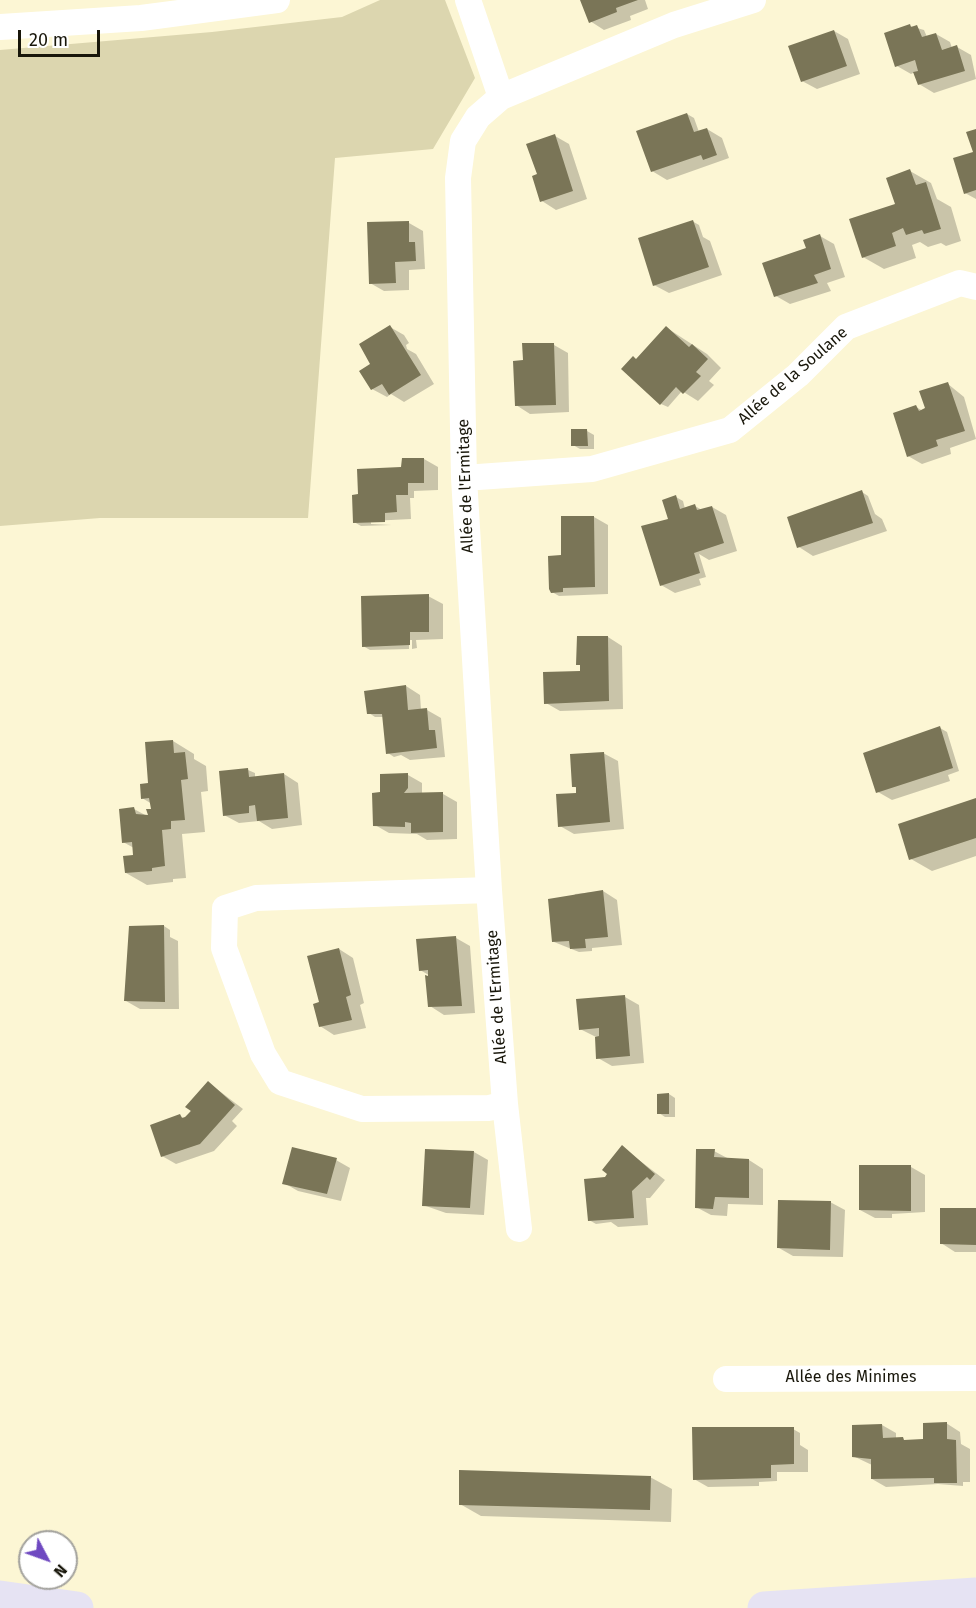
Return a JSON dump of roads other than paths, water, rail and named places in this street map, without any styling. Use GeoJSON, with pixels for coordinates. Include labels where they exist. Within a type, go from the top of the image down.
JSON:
{"type":"FeatureCollection","features":[{"type":"Feature","properties":{"kind":"main road"},"geometry":{"type":"LineString","coordinates":[[764,1608],[976,1594]]}},
{"type":"Feature","properties":{"kind":"main road"},"geometry":{"type":"LineString","coordinates":[[0,1597],[77,1608]]}},
{"type":"Feature","properties":{"kind":"street"},"geometry":{"type":"LineString","coordinates":[[0,27],[141,18],[277,0]]}},
{"type":"Feature","properties":{"kind":"street"},"geometry":{"type":"LineString","coordinates":[[468,0],[501,97]]}},
{"type":"Feature","properties":{"kind":"street","name":"Allée de l'Ermitage"},"geometry":{"type":"LineString","coordinates":[[519,1229],[505,1104],[489,890],[464,478],[458,178],[462,141],[478,117],[501,97],[674,25],[753,0]]}},
{"type":"Feature","properties":{"kind":"street","name":"Allée de la Soulane"},"geometry":{"type":"LineString","coordinates":[[464,478],[592,469],[730,430],[798,375],[846,327],[960,283],[976,287]]}},
{"type":"Feature","properties":{"kind":"street"},"geometry":{"type":"LineString","coordinates":[[489,890],[256,898],[225,908],[224,948],[263,1054],[280,1082],[362,1109],[489,1108],[505,1104]]}},
{"type":"Feature","properties":{"kind":"street","name":"Allée des Minimes"},"geometry":{"type":"LineString","coordinates":[[726,1379],[976,1378]]}}]}
